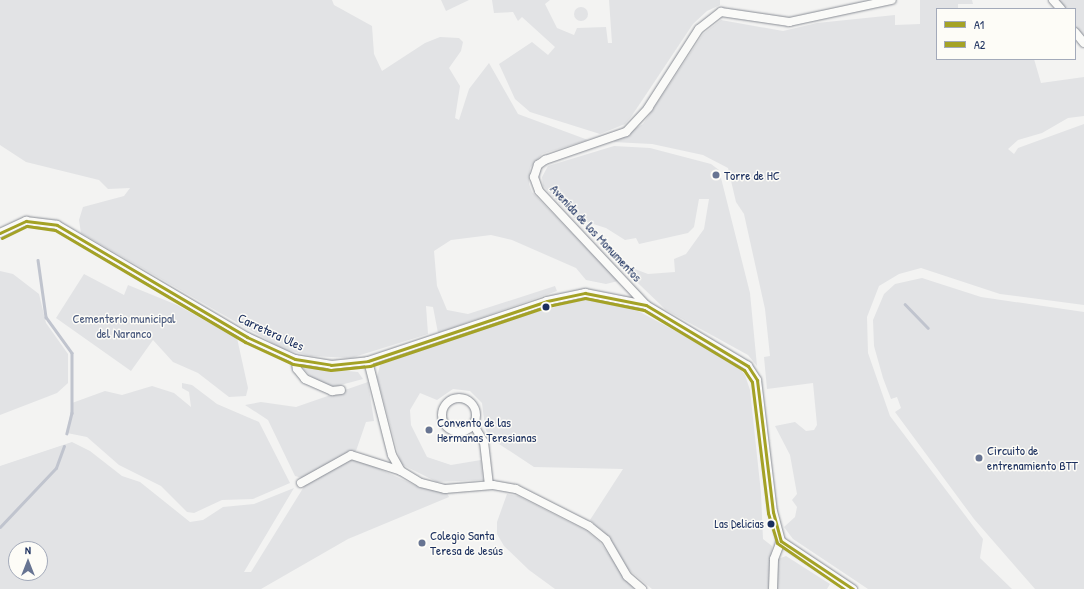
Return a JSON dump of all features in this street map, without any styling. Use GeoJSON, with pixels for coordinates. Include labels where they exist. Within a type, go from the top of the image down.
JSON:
{"type":"FeatureCollection","features":[{"type":"Feature","properties":{"kind":"street","name":"Avenida de los Monumentos"},"geometry":{"type":"LineString","coordinates":[[781,541],[773,512],[757,380],[748,366],[729,352],[682,329],[646,305],[539,191],[534,177],[538,165],[626,132],[648,108],[699,29],[721,12],[789,22],[892,0]]}},
{"type":"Feature","properties":{"kind":"street"},"geometry":{"type":"LineString","coordinates":[[1053,0],[1060,8]]}},
{"type":"Feature","properties":{"kind":"street"},"geometry":{"type":"LineString","coordinates":[[1076,33],[1084,43]]}},
{"type":"Feature","properties":{"kind":"street","name":"Carretera Ules"},"geometry":{"type":"LineString","coordinates":[[0,233],[26,221],[57,225],[186,302],[296,359],[331,365],[368,360],[547,301],[585,293],[646,305]]}},
{"type":"Feature","properties":{"kind":"street"},"geometry":{"type":"LineString","coordinates":[[296,359],[297,369],[306,378],[332,391],[341,390]]}},
{"type":"Feature","properties":{"kind":"street"},"geometry":{"type":"LineString","coordinates":[[368,360],[392,455],[401,471]]}},
{"type":"Feature","properties":{"kind":"street"},"geometry":{"type":"LineString","coordinates":[[473,424],[464,431],[449,428],[443,420],[444,406],[456,398],[469,401],[476,412],[473,424],[484,442],[489,485]]}},
{"type":"Feature","properties":{"kind":"street"},"geometry":{"type":"LineString","coordinates":[[301,483],[351,455],[401,471],[421,483],[445,489],[489,485],[516,489],[589,526],[606,540],[627,576],[642,589]]}},
{"type":"Feature","properties":{"kind":"street"},"geometry":{"type":"LineString","coordinates":[[773,589],[774,559],[781,541],[853,589]]}},
{"type":"Feature","properties":{"kind":"green space"},"geometry":{"type":"Polygon","coordinates":[[[0,0],[332,0],[334,5],[372,26],[374,54],[382,71],[425,43],[440,37],[459,38],[463,42],[461,51],[449,68],[460,86],[455,118],[459,120],[469,89],[489,63],[518,114],[588,140],[542,154],[530,168],[529,184],[532,192],[618,281],[606,284],[586,280],[576,268],[512,240],[491,235],[451,240],[434,251],[437,286],[447,310],[468,314],[555,286],[557,291],[438,333],[433,307],[426,306],[428,334],[351,358],[311,356],[283,349],[81,233],[79,220],[83,207],[124,196],[130,188],[108,189],[99,180],[26,162],[0,145],[0,0]]]}},
{"type":"Feature","properties":{"kind":"green space"},"geometry":{"type":"Polygon","coordinates":[[[441,0],[469,0],[446,11],[441,0]]]}},
{"type":"Feature","properties":{"kind":"green space"},"geometry":{"type":"Polygon","coordinates":[[[492,0],[550,0],[545,4],[557,28],[574,35],[577,28],[606,27],[608,43],[612,43],[609,0],[720,0],[720,5],[707,11],[693,24],[625,124],[600,134],[530,112],[515,99],[499,64],[532,42],[548,55],[555,47],[522,17],[518,21],[513,12],[494,13],[492,0]]]}},
{"type":"Feature","properties":{"kind":"green space"},"geometry":{"type":"Polygon","coordinates":[[[920,0],[972,0],[973,4],[958,4],[958,8],[936,8],[936,60],[1034,60],[1041,83],[1084,77],[1084,116],[1068,118],[1042,133],[1018,140],[1008,149],[1014,154],[1018,148],[1084,124],[1084,305],[1000,294],[921,268],[899,274],[879,286],[867,317],[868,353],[890,416],[983,539],[980,558],[1012,589],[868,589],[793,539],[784,527],[795,517],[797,507],[792,500],[797,494],[790,455],[775,426],[795,422],[806,431],[814,430],[817,425],[813,383],[767,389],[764,357],[770,356],[765,309],[744,214],[736,202],[728,168],[703,155],[652,144],[613,142],[643,124],[703,34],[721,20],[783,31],[817,23],[895,15],[895,25],[920,24],[920,0]]]}},
{"type":"Feature","properties":{"kind":"green space"},"geometry":{"type":"Polygon","coordinates":[[[1056,0],[1084,0],[1084,39],[1076,27],[1076,8],[1064,8],[1056,0]]]}},
{"type":"Feature","properties":{"kind":"green space"},"geometry":{"type":"Polygon","coordinates":[[[581,7],[586,9],[588,14],[586,19],[581,21],[576,19],[574,14],[576,9],[581,7]]]}},
{"type":"Feature","properties":{"kind":"green space"},"geometry":{"type":"Polygon","coordinates":[[[614,146],[650,148],[711,164],[719,170],[750,293],[757,366],[748,355],[666,310],[616,262],[648,274],[675,272],[674,259],[686,254],[704,229],[709,199],[699,199],[694,227],[688,233],[639,244],[636,238],[625,240],[606,228],[574,218],[543,186],[542,177],[548,166],[614,146]]]}},
{"type":"Feature","properties":{"kind":"green space"},"geometry":{"type":"Polygon","coordinates":[[[0,271],[13,274],[39,294],[46,323],[68,354],[68,383],[57,393],[0,415],[0,271]]]}},
{"type":"Feature","properties":{"kind":"green space","name":"Cementerio municipal del Naranco"},"geometry":{"type":"Polygon","coordinates":[[[84,274],[124,295],[128,285],[177,305],[237,338],[248,388],[246,396],[229,397],[198,373],[173,362],[153,340],[131,371],[56,318],[84,274]]]}},
{"type":"Feature","properties":{"kind":"green space"},"geometry":{"type":"Polygon","coordinates":[[[922,278],[981,297],[1084,312],[1084,589],[1035,589],[974,519],[895,412],[901,408],[897,397],[891,399],[883,378],[874,346],[873,320],[884,294],[895,284],[922,278]]]}},
{"type":"Feature","properties":{"kind":"green space"},"geometry":{"type":"Polygon","coordinates":[[[586,299],[638,311],[736,363],[745,375],[750,390],[761,493],[763,539],[772,546],[769,589],[652,589],[628,569],[610,538],[590,520],[623,469],[534,467],[490,438],[485,428],[482,403],[470,391],[453,389],[437,400],[420,393],[410,410],[411,425],[427,457],[451,465],[481,460],[483,480],[437,482],[401,464],[377,377],[380,365],[506,320],[586,299]]]}},
{"type":"Feature","properties":{"kind":"green space"},"geometry":{"type":"Polygon","coordinates":[[[301,366],[358,372],[363,379],[333,387],[316,382],[301,366]]]}},
{"type":"Feature","properties":{"kind":"green space"},"geometry":{"type":"Polygon","coordinates":[[[368,382],[374,421],[366,422],[356,451],[302,478],[295,476],[268,420],[245,405],[261,402],[296,407],[368,382]]]}},
{"type":"Feature","properties":{"kind":"green space"},"geometry":{"type":"Polygon","coordinates":[[[182,383],[192,385],[217,404],[259,422],[290,483],[253,499],[222,500],[194,513],[187,512],[161,486],[119,465],[87,437],[67,433],[72,403],[105,391],[122,395],[152,386],[174,393],[191,407],[189,392],[182,388],[182,383]]]}},
{"type":"Feature","properties":{"kind":"green space"},"geometry":{"type":"Polygon","coordinates":[[[72,442],[90,451],[122,476],[140,482],[190,522],[203,520],[223,507],[254,504],[294,488],[244,572],[251,572],[305,485],[349,460],[360,460],[419,487],[447,493],[449,497],[348,539],[261,589],[0,589],[0,466],[72,442]]]}},
{"type":"Feature","properties":{"kind":"green space"},"geometry":{"type":"Polygon","coordinates":[[[507,494],[518,496],[587,531],[599,541],[634,589],[555,589],[529,570],[504,546],[497,534],[497,522],[507,494]]]}},
{"type":"Feature","properties":{"kind":"green space"},"geometry":{"type":"Polygon","coordinates":[[[786,556],[830,584],[827,589],[777,589],[778,559],[786,556]]]}},
{"type":"Feature","properties":{"kind":"waterway"},"geometry":{"type":"LineString","coordinates":[[38,260],[46,317],[72,353],[72,413],[67,433]]}},
{"type":"Feature","properties":{"kind":"waterway"},"geometry":{"type":"LineString","coordinates":[[905,304],[928,328]]}},
{"type":"Feature","properties":{"kind":"waterway"},"geometry":{"type":"LineString","coordinates":[[0,527],[56,468],[64,446]]}},
{"type":"Feature","properties":{"kind":"transit line","name":"A1"},"geometry":{"type":"LineString","coordinates":[[0,233],[26,221],[57,225],[247,337],[295,359],[331,365],[368,361],[547,301],[585,293],[646,305],[748,366],[757,380],[773,512],[781,541],[853,589]]}},
{"type":"Feature","properties":{"kind":"transit line","name":"A2"},"geometry":{"type":"LineString","coordinates":[[2,238],[27,226],[55,230],[245,342],[293,364],[331,370],[370,366],[548,306],[585,298],[644,310],[744,370],[752,382],[768,513],[777,543],[844,589]]}},
{"type":"Feature","properties":{"kind":"place","name":"Torre de HC"},"geometry":{"type":"Point","coordinates":[716,175]}},
{"type":"Feature","properties":{"kind":"place","name":"Convento de las Hermanas Teresianas"},"geometry":{"type":"Point","coordinates":[429,430]}},
{"type":"Feature","properties":{"kind":"place","name":"Circuito de entrenamiento BTT"},"geometry":{"type":"Point","coordinates":[979,458]}},
{"type":"Feature","properties":{"kind":"place","name":"Las Delicias"},"geometry":{"type":"Point","coordinates":[771,524]}},
{"type":"Feature","properties":{"kind":"place","name":"Colegio Santa Teresa de Jesús"},"geometry":{"type":"Point","coordinates":[422,543]}}]}
